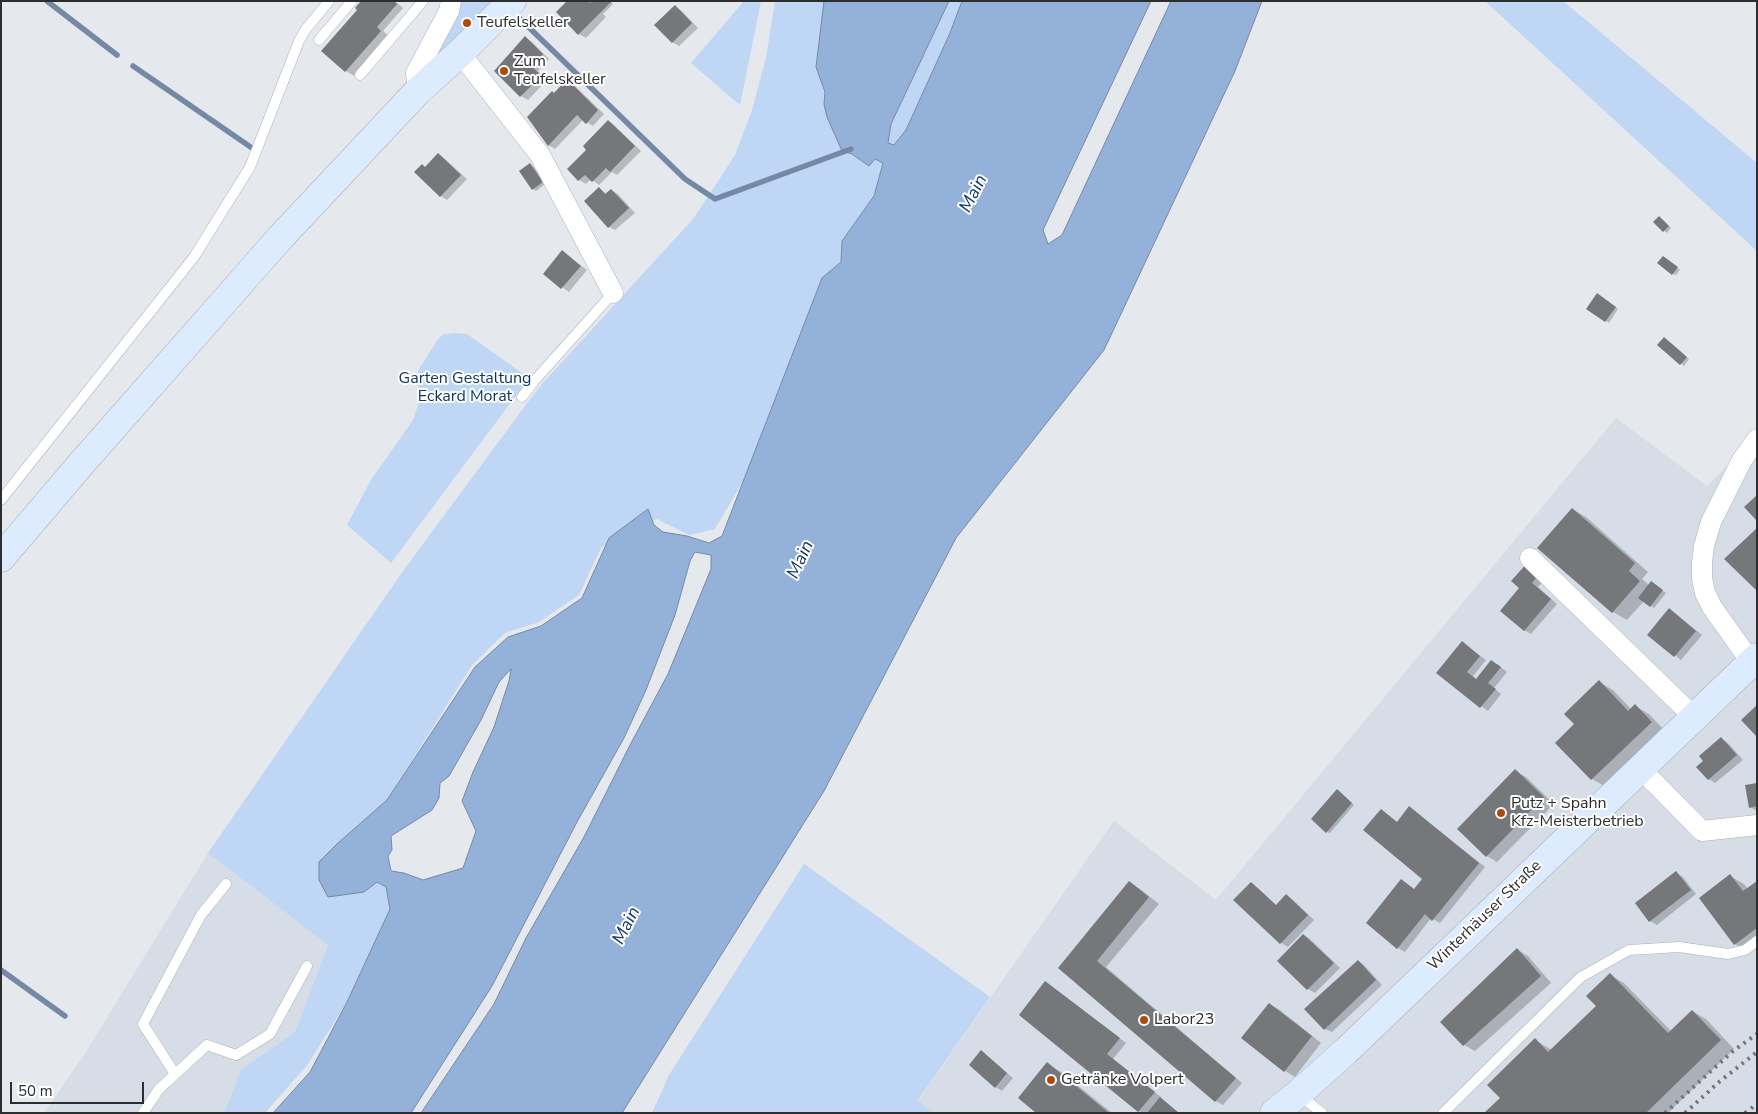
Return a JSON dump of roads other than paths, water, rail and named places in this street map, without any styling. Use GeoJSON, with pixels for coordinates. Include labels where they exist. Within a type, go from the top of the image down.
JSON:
{"type":"FeatureCollection","features":[{"type":"Feature","properties":{"kind":"main road"},"geometry":{"type":"LineString","coordinates":[[1,558],[280,238],[418,91],[502,11]]}},
{"type":"Feature","properties":{"kind":"main road","name":"Winterhäuser Straße"},"geometry":{"type":"LineString","coordinates":[[1274,1113],[1346,1051],[1754,659]]}},
{"type":"Feature","properties":{"kind":"street"},"geometry":{"type":"LineString","coordinates":[[418,91],[416,73],[449,11],[451,1]]}},
{"type":"Feature","properties":{"kind":"street"},"geometry":{"type":"LineString","coordinates":[[460,53],[540,155],[613,293]]}},
{"type":"Feature","properties":{"kind":"street","name":"Winterhäuser Straße"},"geometry":{"type":"LineString","coordinates":[[1754,659],[1712,607],[1705,592],[1702,578],[1702,562],[1704,546],[1711,522],[1742,460],[1757,439]]}},
{"type":"Feature","properties":{"kind":"street"},"geometry":{"type":"LineString","coordinates":[[1530,558],[1694,717]]}},
{"type":"Feature","properties":{"kind":"street"},"geometry":{"type":"LineString","coordinates":[[1640,768],[1702,831],[1757,825]]}},
{"type":"Feature","properties":{"kind":"lane"},"geometry":{"type":"LineString","coordinates":[[1,500],[194,257],[250,167],[299,41],[306,29],[329,1]]}},
{"type":"Feature","properties":{"kind":"lane"},"geometry":{"type":"LineString","coordinates":[[319,40],[352,1]]}},
{"type":"Feature","properties":{"kind":"lane"},"geometry":{"type":"LineString","coordinates":[[360,75],[423,1]]}},
{"type":"Feature","properties":{"kind":"lane"},"geometry":{"type":"LineString","coordinates":[[522,396],[613,293]]}},
{"type":"Feature","properties":{"kind":"lane"},"geometry":{"type":"LineString","coordinates":[[175,1074],[143,1024],[201,915],[226,884]]}},
{"type":"Feature","properties":{"kind":"lane"},"geometry":{"type":"LineString","coordinates":[[1443,1113],[1581,977],[1629,950],[1679,947],[1728,954],[1745,950],[1757,941]]}},
{"type":"Feature","properties":{"kind":"lane"},"geometry":{"type":"LineString","coordinates":[[143,1113],[159,1089],[207,1045],[236,1055],[270,1034],[307,966]]}},
{"type":"Feature","properties":{"kind":"lane"},"geometry":{"type":"LineString","coordinates":[[1298,1094],[1322,1113]]}},
{"type":"Feature","properties":{"kind":"water","name":"Main"},"geometry":{"type":"Polygon","coordinates":[[[824,1],[949,1],[891,124],[888,143],[894,145],[906,130],[950,33],[962,1],[1151,1],[1043,230],[1048,244],[1062,235],[1171,1],[1262,1],[1235,71],[1104,350],[956,538],[824,791],[622,1113],[421,1113],[494,1004],[526,938],[584,837],[668,674],[711,569],[711,555],[695,552],[690,561],[675,615],[646,690],[624,738],[577,822],[492,986],[411,1113],[273,1113],[310,1072],[347,1002],[390,909],[386,887],[377,882],[364,892],[328,897],[319,880],[319,862],[387,800],[475,667],[508,637],[541,626],[582,598],[609,538],[648,509],[654,525],[663,532],[687,536],[709,543],[722,536],[822,278],[841,262],[842,241],[874,196],[883,163],[875,159],[869,166],[852,154],[842,151],[827,117],[824,104],[825,92],[816,67],[824,1]],[[511,669],[499,682],[481,720],[449,776],[440,783],[439,798],[432,810],[391,836],[392,850],[388,856],[391,871],[404,873],[423,880],[463,868],[476,831],[462,801],[494,727],[511,669]]]}},
{"type":"Feature","properties":{"kind":"waterway"},"geometry":{"type":"LineString","coordinates":[[47,1],[117,55]]}},
{"type":"Feature","properties":{"kind":"waterway"},"geometry":{"type":"LineString","coordinates":[[511,10],[685,179],[715,199],[851,149]]}},
{"type":"Feature","properties":{"kind":"waterway"},"geometry":{"type":"LineString","coordinates":[[133,66],[252,148]]}},
{"type":"Feature","properties":{"kind":"waterway"},"geometry":{"type":"LineString","coordinates":[[1,970],[65,1016]]}},
{"type":"Feature","properties":{"kind":"railway"},"geometry":{"type":"LineString","coordinates":[[1665,1113],[1733,1051],[1757,1034]]}},
{"type":"Feature","properties":{"kind":"railway"},"geometry":{"type":"LineString","coordinates":[[1685,1113],[1719,1082],[1757,1052]]}},
{"type":"Feature","properties":{"kind":"railway"},"geometry":{"type":"LineString","coordinates":[[1745,1113],[1757,1104]]}},
{"type":"Feature","properties":{"kind":"place","name":"Teufelskeller"},"geometry":{"type":"Point","coordinates":[467,23]}},
{"type":"Feature","properties":{"kind":"place","name":"Zum Teufelskeller"},"geometry":{"type":"Point","coordinates":[504,71]}},
{"type":"Feature","properties":{"kind":"place","name":"Putz + Spahn Kfz-Meisterbetrieb"},"geometry":{"type":"Point","coordinates":[1501,813]}},
{"type":"Feature","properties":{"kind":"place","name":"Labor23"},"geometry":{"type":"Point","coordinates":[1144,1020]}},
{"type":"Feature","properties":{"kind":"place","name":"Getränke Volpert"},"geometry":{"type":"Point","coordinates":[1051,1080]}},
{"type":"Feature","properties":{"kind":"park label","name":"Garten Gestaltung Eckard Morat"},"geometry":{"type":"Point","coordinates":[465,388]}}]}
